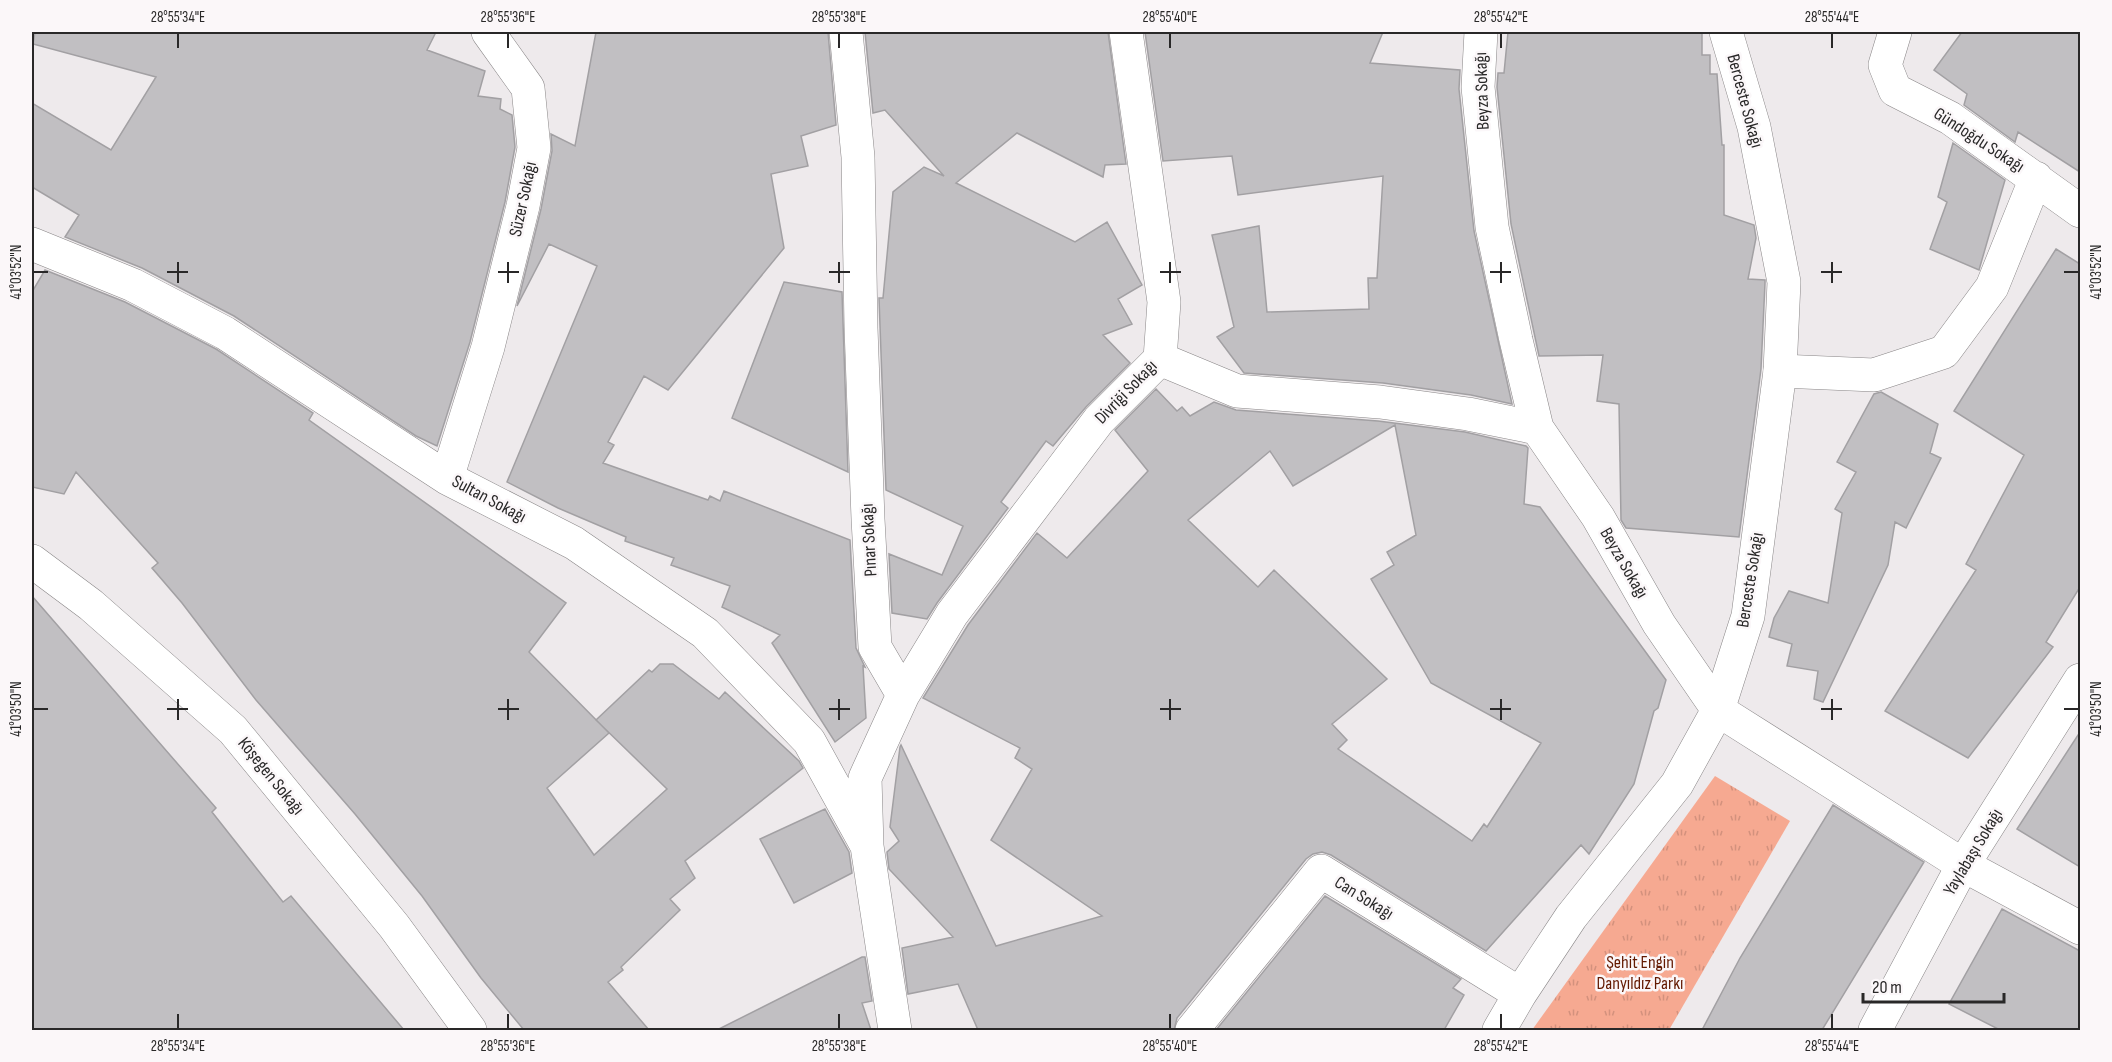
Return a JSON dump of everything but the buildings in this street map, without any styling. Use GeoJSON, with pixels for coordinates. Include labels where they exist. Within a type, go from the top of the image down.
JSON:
{"type":"FeatureCollection","features":[{"type":"Feature","properties":{"kind":"street","name":"Süzer Sokağı"},"geometry":{"type":"LineString","coordinates":[[447,478],[488,347],[523,206],[534,148],[528,88],[488,32]]}},
{"type":"Feature","properties":{"kind":"street","name":"Pınar Sokağı"},"geometry":{"type":"LineString","coordinates":[[846,32],[858,157],[864,399],[875,647],[903,695]]}},
{"type":"Feature","properties":{"kind":"street","name":"Divriği Sokağı"},"geometry":{"type":"LineString","coordinates":[[903,695],[952,614],[1092,429],[1160,359],[1164,302],[1126,32]]}},
{"type":"Feature","properties":{"kind":"street","name":"Beyza Sokağı"},"geometry":{"type":"LineString","coordinates":[[1481,32],[1478,87],[1492,227],[1515,340],[1537,428],[1598,517],[1659,624],[1718,710]]}},
{"type":"Feature","properties":{"kind":"street","name":"Berceste Sokağı"},"geometry":{"type":"LineString","coordinates":[[1718,710],[1748,615],[1780,371],[1784,282],[1754,127],[1726,32]]}},
{"type":"Feature","properties":{"kind":"street","name":"Gündoğdu Sokağı"},"geometry":{"type":"LineString","coordinates":[[1895,32],[1885,65],[1895,90],[1950,118],[2037,178],[2080,211]]}},
{"type":"Feature","properties":{"kind":"street"},"geometry":{"type":"LineString","coordinates":[[1780,371],[1874,375],[1944,352],[1992,287],[2037,178]]}},
{"type":"Feature","properties":{"kind":"street","name":"Sultan Sokağı"},"geometry":{"type":"LineString","coordinates":[[32,244],[133,285],[225,333],[447,478],[574,543],[705,633],[809,741],[867,846]]}},
{"type":"Feature","properties":{"kind":"street"},"geometry":{"type":"LineString","coordinates":[[1160,359],[1238,391],[1380,402],[1468,414],[1537,428]]}},
{"type":"Feature","properties":{"kind":"street","name":"Köşegen Sokağı"},"geometry":{"type":"LineString","coordinates":[[32,561],[91,605],[233,730],[394,926],[470,1030]]}},
{"type":"Feature","properties":{"kind":"street","name":"Yaylabaşı Sokağı"},"geometry":{"type":"LineString","coordinates":[[1875,1030],[1963,865],[2080,680]]}},
{"type":"Feature","properties":{"kind":"street"},"geometry":{"type":"LineString","coordinates":[[894,1030],[867,846],[865,778],[903,695]]}},
{"type":"Feature","properties":{"kind":"street"},"geometry":{"type":"LineString","coordinates":[[1498,1030],[1571,917],[1677,784],[1718,710],[1963,865],[2080,928]]}},
{"type":"Feature","properties":{"kind":"street","name":"Can Sokağı"},"geometry":{"type":"LineString","coordinates":[[1192,1030],[1321,871],[1520,994]]}},
{"type":"Feature","properties":{"kind":"green space","name":"Şehit Engin Danyıldız Parkı"},"geometry":{"type":"Polygon","coordinates":[[[1715,776],[1790,821],[1669,1030],[1532,1030],[1715,776]]]}}]}
